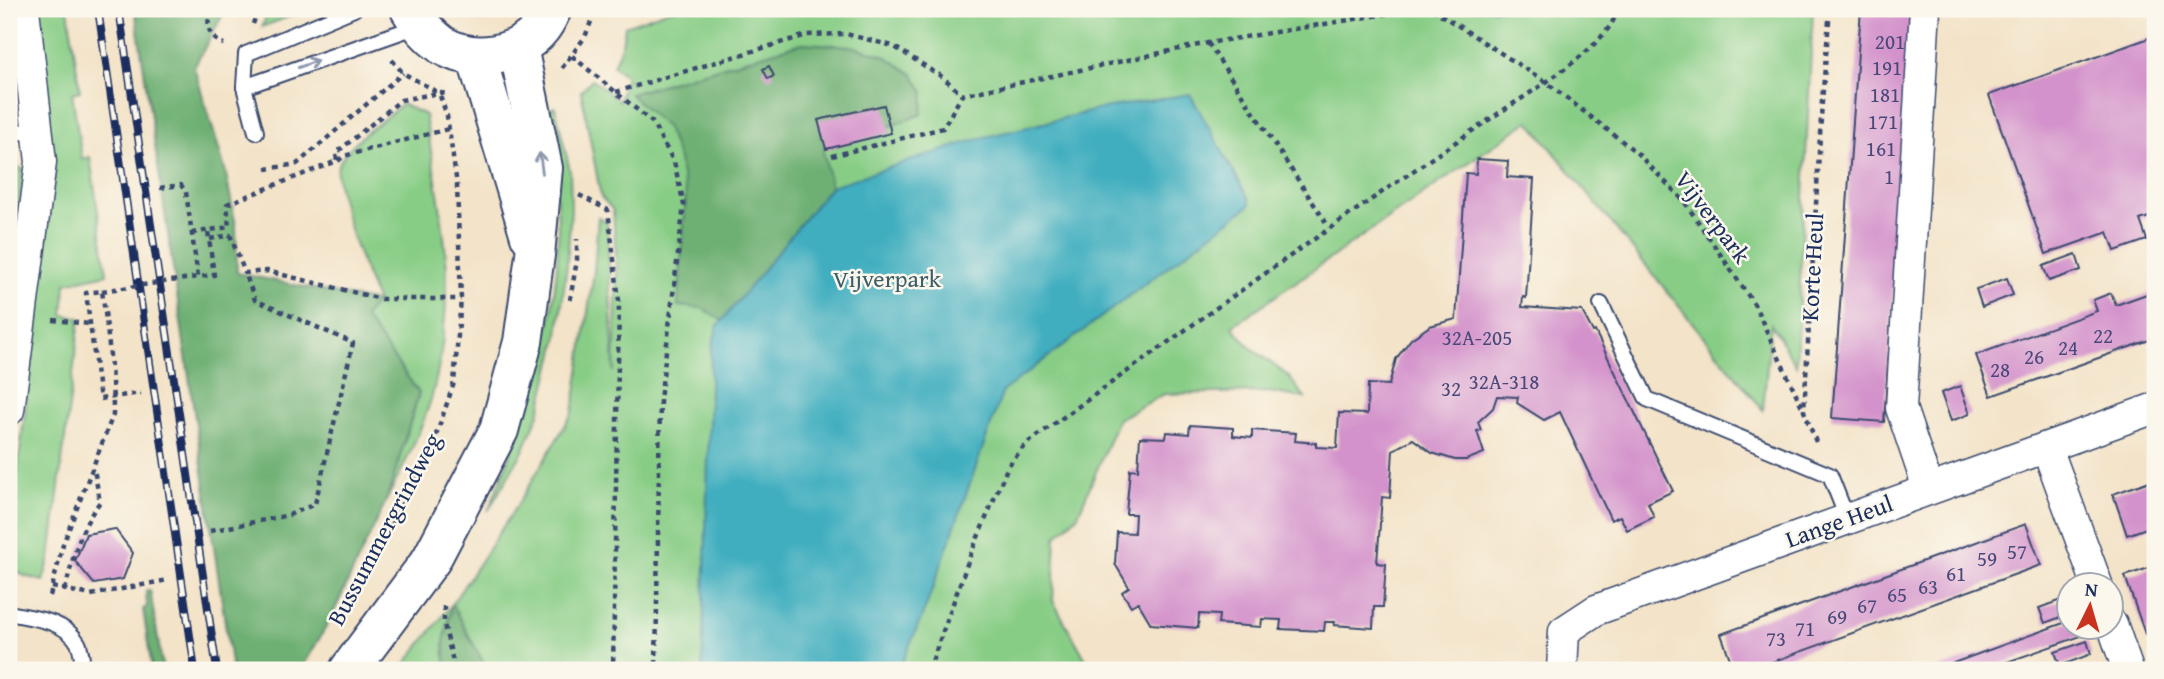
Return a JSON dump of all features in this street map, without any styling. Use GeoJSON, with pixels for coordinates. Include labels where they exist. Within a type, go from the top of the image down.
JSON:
{"type":"FeatureCollection","features":[{"type":"Feature","properties":{"kind":"main road"},"geometry":{"type":"LineString","coordinates":[[415,17],[444,46],[476,55],[498,54],[518,47],[541,29],[552,9]]}},
{"type":"Feature","properties":{"kind":"main road","name":"Bussummergrindweg"},"geometry":{"type":"LineString","coordinates":[[332,664],[431,560],[499,430],[523,342],[543,168],[518,47]]}},
{"type":"Feature","properties":{"kind":"main road","name":"Bussummergrindweg"},"geometry":{"type":"LineString","coordinates":[[476,55],[535,255]]}},
{"type":"Feature","properties":{"kind":"street"},"geometry":{"type":"LineString","coordinates":[[9,410],[41,162],[24,9]]}},
{"type":"Feature","properties":{"kind":"street"},"geometry":{"type":"LineString","coordinates":[[1925,9],[1900,408],[1928,488]]}},
{"type":"Feature","properties":{"kind":"street","name":"Lange Heul"},"geometry":{"type":"LineString","coordinates":[[1562,670],[1564,631],[1595,610],[2155,408]]}},
{"type":"Feature","properties":{"kind":"street"},"geometry":{"type":"LineString","coordinates":[[2047,448],[2092,570]]}},
{"type":"Feature","properties":{"kind":"street"},"geometry":{"type":"LineString","coordinates":[[2118,640],[2128,670]]}},
{"type":"Feature","properties":{"kind":"lane"},"geometry":{"type":"LineString","coordinates":[[256,132],[244,87],[246,54],[354,9]]}},
{"type":"Feature","properties":{"kind":"lane"},"geometry":{"type":"LineString","coordinates":[[244,87],[415,17]]}},
{"type":"Feature","properties":{"kind":"lane"},"geometry":{"type":"LineString","coordinates":[[9,129],[38,136]]}},
{"type":"Feature","properties":{"kind":"lane"},"geometry":{"type":"LineString","coordinates":[[1601,303],[1647,399],[1830,475],[1847,518]]}},
{"type":"Feature","properties":{"kind":"lane"},"geometry":{"type":"LineString","coordinates":[[9,612],[66,629],[79,644],[83,670]]}},
{"type":"Feature","properties":{"kind":"path"},"geometry":{"type":"LineString","coordinates":[[210,9],[207,29],[214,40],[246,54]]}},
{"type":"Feature","properties":{"kind":"path"},"geometry":{"type":"LineString","coordinates":[[595,12],[607,9]]}},
{"type":"Feature","properties":{"kind":"path"},"geometry":{"type":"LineString","coordinates":[[832,156],[943,128],[962,95],[1208,43],[1417,9]]}},
{"type":"Feature","properties":{"kind":"path","name":"Vijverpark"},"geometry":{"type":"LineString","coordinates":[[1432,9],[1546,82],[1636,152],[1684,201],[1754,304],[1804,411]]}},
{"type":"Feature","properties":{"kind":"path"},"geometry":{"type":"LineString","coordinates":[[929,670],[970,556],[1008,466],[1027,444],[1329,228],[1546,82],[1602,38],[1618,9]]}},
{"type":"Feature","properties":{"kind":"path","name":"Korte Heul"},"geometry":{"type":"LineString","coordinates":[[1830,9],[1804,411],[1830,475]]}},
{"type":"Feature","properties":{"kind":"path"},"geometry":{"type":"LineString","coordinates":[[616,92],[807,35],[846,34],[892,46],[944,78],[962,95]]}},
{"type":"Feature","properties":{"kind":"path"},"geometry":{"type":"LineString","coordinates":[[1208,43],[1329,228]]}},
{"type":"Feature","properties":{"kind":"path"},"geometry":{"type":"LineString","coordinates":[[572,56],[652,122],[674,162],[684,205],[660,400],[656,670]]}},
{"type":"Feature","properties":{"kind":"path"},"geometry":{"type":"LineString","coordinates":[[267,169],[297,164],[403,73]]}},
{"type":"Feature","properties":{"kind":"path","name":"Bussummergrindweg"},"geometry":{"type":"LineString","coordinates":[[335,623],[377,552],[434,441],[454,383],[461,299],[457,185],[439,93],[401,100],[336,153],[337,161]]}},
{"type":"Feature","properties":{"kind":"path"},"geometry":{"type":"LineString","coordinates":[[192,233],[229,227],[227,204],[344,156],[448,129]]}},
{"type":"Feature","properties":{"kind":"path"},"geometry":{"type":"LineString","coordinates":[[160,188],[181,185],[186,192],[198,277]]}},
{"type":"Feature","properties":{"kind":"path"},"geometry":{"type":"LineString","coordinates":[[578,195],[608,210],[619,301],[613,670]]}},
{"type":"Feature","properties":{"kind":"path"},"geometry":{"type":"LineString","coordinates":[[141,393],[100,399],[86,293],[214,275],[208,231]]}},
{"type":"Feature","properties":{"kind":"path"},"geometry":{"type":"LineString","coordinates":[[209,239],[230,235],[255,300],[353,343],[315,504],[289,515],[210,531]]}},
{"type":"Feature","properties":{"kind":"path"},"geometry":{"type":"LineString","coordinates":[[244,273],[267,271],[381,299],[461,299]]}},
{"type":"Feature","properties":{"kind":"path"},"geometry":{"type":"LineString","coordinates":[[44,621],[64,544],[113,415],[113,367],[102,291]]}},
{"type":"Feature","properties":{"kind":"path"},"geometry":{"type":"LineString","coordinates":[[65,590],[74,551],[90,515],[100,502],[94,468]]}},
{"type":"Feature","properties":{"kind":"path"},"geometry":{"type":"LineString","coordinates":[[52,587],[92,595],[168,580]]}},
{"type":"Feature","properties":{"kind":"path"},"geometry":{"type":"LineString","coordinates":[[443,598],[444,624],[455,670]]}},
{"type":"Feature","properties":{"kind":"path"},"geometry":{"type":"LineString","coordinates":[[307,670],[332,664]]}},
{"type":"Feature","properties":{"kind":"green space"},"geometry":{"type":"Polygon","coordinates":[[[36,9],[68,9],[80,91],[72,93],[82,159],[90,157],[107,274],[66,283],[63,315],[80,318],[50,558],[43,581],[9,568],[9,543],[54,172],[36,9]]]}},
{"type":"Feature","properties":{"kind":"green space"},"geometry":{"type":"Polygon","coordinates":[[[135,9],[226,9],[194,67],[225,169],[236,226],[237,273],[377,302],[364,317],[419,393],[387,499],[330,620],[301,670],[232,670],[135,9]]]}},
{"type":"Feature","properties":{"kind":"green space"},"geometry":{"type":"Polygon","coordinates":[[[281,9],[309,9],[262,27],[267,14],[281,9]]]}},
{"type":"Feature","properties":{"kind":"green space"},"geometry":{"type":"Polygon","coordinates":[[[450,9],[505,9],[492,17],[477,20],[450,9]]]}},
{"type":"Feature","properties":{"kind":"green space","name":"Vijverpark"},"geometry":{"type":"Polygon","coordinates":[[[672,9],[1813,9],[1796,366],[1771,324],[1763,410],[1529,121],[1232,326],[1250,347],[1288,376],[1305,398],[1268,392],[1164,394],[1118,419],[1078,515],[1056,537],[1053,601],[1086,660],[1069,670],[484,670],[485,666],[452,606],[444,642],[446,670],[401,670],[452,604],[520,501],[573,412],[594,272],[598,217],[607,221],[614,372],[617,271],[613,210],[601,197],[581,91],[592,79],[619,101],[626,76],[613,66],[622,44],[625,26],[672,9]]]}},
{"type":"Feature","properties":{"kind":"green space"},"geometry":{"type":"Polygon","coordinates":[[[9,27],[18,82],[9,105],[9,27]]]}},
{"type":"Feature","properties":{"kind":"green space"},"geometry":{"type":"Polygon","coordinates":[[[802,43],[851,46],[883,55],[913,74],[924,92],[922,114],[888,127],[831,140],[823,151],[831,186],[723,321],[702,308],[678,306],[686,195],[679,160],[667,128],[630,94],[802,43]]]}},
{"type":"Feature","properties":{"kind":"green space"},"geometry":{"type":"Polygon","coordinates":[[[402,104],[425,115],[443,230],[446,302],[432,396],[417,436],[387,499],[419,393],[364,317],[377,302],[350,231],[337,173],[339,163],[352,146],[402,104]]]}},
{"type":"Feature","properties":{"kind":"green space"},"geometry":{"type":"Polygon","coordinates":[[[555,107],[570,171],[571,209],[557,341],[539,414],[523,451],[488,511],[537,375],[553,304],[558,217],[544,110],[555,107]]]}},
{"type":"Feature","properties":{"kind":"green space"},"geometry":{"type":"Polygon","coordinates":[[[9,165],[24,169],[14,258],[9,256],[9,165]]]}},
{"type":"Feature","properties":{"kind":"green space"},"geometry":{"type":"Polygon","coordinates":[[[146,590],[150,590],[163,670],[152,670],[143,609],[147,607],[146,590]]]}},
{"type":"Feature","properties":{"kind":"green space"},"geometry":{"type":"Polygon","coordinates":[[[452,604],[485,666],[484,670],[446,670],[444,642],[452,604]]]}},
{"type":"Feature","properties":{"kind":"water"},"geometry":{"type":"Polygon","coordinates":[[[1190,94],[1250,205],[1003,391],[926,607],[899,670],[702,670],[711,351],[717,327],[831,186],[981,138],[1105,108],[1190,94]]]}},
{"type":"Feature","properties":{"kind":"building"},"geometry":{"type":"Polygon","coordinates":[[[1861,9],[1913,9],[1884,422],[1832,418],[1861,9]]]}},
{"type":"Feature","properties":{"kind":"building"},"geometry":{"type":"Polygon","coordinates":[[[2155,36],[2155,215],[2140,220],[2147,240],[2115,251],[2108,232],[2046,254],[1989,95],[2155,36]]]}},
{"type":"Feature","properties":{"kind":"building"},"geometry":{"type":"Polygon","coordinates":[[[769,66],[774,76],[768,79],[763,69],[769,66]]]}},
{"type":"Feature","properties":{"kind":"building"},"geometry":{"type":"Polygon","coordinates":[[[884,105],[891,133],[826,149],[818,120],[884,105]]]}},
{"type":"Feature","properties":{"kind":"building"},"geometry":{"type":"Polygon","coordinates":[[[1477,159],[1508,161],[1507,177],[1534,179],[1526,298],[1523,297],[1522,307],[1582,311],[1593,332],[1595,331],[1673,491],[1648,503],[1654,517],[1627,530],[1620,516],[1611,520],[1560,412],[1544,420],[1517,403],[1518,397],[1497,396],[1493,408],[1478,422],[1481,430],[1477,431],[1484,453],[1466,460],[1455,460],[1432,453],[1413,439],[1393,450],[1390,498],[1382,497],[1377,563],[1386,564],[1383,607],[1374,607],[1373,628],[1325,622],[1324,631],[1280,629],[1281,620],[1262,619],[1261,627],[1218,624],[1219,615],[1199,614],[1198,628],[1151,624],[1138,602],[1131,606],[1122,592],[1129,587],[1115,564],[1117,532],[1134,533],[1135,514],[1126,514],[1130,469],[1138,470],[1140,437],[1166,438],[1167,432],[1189,434],[1190,425],[1233,428],[1233,436],[1252,438],[1252,430],[1296,433],[1295,441],[1316,443],[1316,447],[1337,448],[1339,413],[1367,414],[1368,384],[1389,385],[1396,359],[1411,339],[1430,326],[1456,319],[1466,173],[1476,174],[1477,159]]]}},
{"type":"Feature","properties":{"kind":"building"},"geometry":{"type":"Polygon","coordinates":[[[2076,254],[2081,270],[2049,281],[2043,266],[2076,254]]]}},
{"type":"Feature","properties":{"kind":"building"},"geometry":{"type":"Polygon","coordinates":[[[2007,278],[2013,295],[1982,307],[1976,289],[2007,278]]]}},
{"type":"Feature","properties":{"kind":"building"},"geometry":{"type":"Polygon","coordinates":[[[2155,291],[2155,338],[1991,396],[1976,355],[2097,311],[2093,300],[2111,293],[2116,305],[2155,291]]]}},
{"type":"Feature","properties":{"kind":"building"},"geometry":{"type":"Polygon","coordinates":[[[1960,386],[1970,414],[1951,421],[1941,393],[1960,386]]]}},
{"type":"Feature","properties":{"kind":"building"},"geometry":{"type":"Polygon","coordinates":[[[2155,479],[2155,525],[2127,535],[2113,494],[2155,479]]]}},
{"type":"Feature","properties":{"kind":"building"},"geometry":{"type":"Polygon","coordinates":[[[2026,524],[2041,565],[1750,670],[1734,670],[1721,634],[2026,524]]]}},
{"type":"Feature","properties":{"kind":"building"},"geometry":{"type":"Polygon","coordinates":[[[115,529],[133,553],[123,579],[94,584],[75,561],[86,534],[115,529]]]}},
{"type":"Feature","properties":{"kind":"building"},"geometry":{"type":"Polygon","coordinates":[[[2155,566],[2155,631],[2145,634],[2126,576],[2155,566]]]}},
{"type":"Feature","properties":{"kind":"building"},"geometry":{"type":"Polygon","coordinates":[[[2056,602],[2056,619],[2045,623],[2039,608],[2056,602]]]}},
{"type":"Feature","properties":{"kind":"building"},"geometry":{"type":"Polygon","coordinates":[[[2056,626],[2056,640],[2070,640],[1984,670],[1934,670],[2056,626]]]}},
{"type":"Feature","properties":{"kind":"building"},"geometry":{"type":"Polygon","coordinates":[[[2087,641],[2091,654],[2060,666],[2055,652],[2087,641]]]}},
{"type":"Feature","properties":{"kind":"railway"},"geometry":{"type":"LineString","coordinates":[[98,9],[195,670]]}},
{"type":"Feature","properties":{"kind":"railway"},"geometry":{"type":"LineString","coordinates":[[119,9],[217,670]]}}]}
